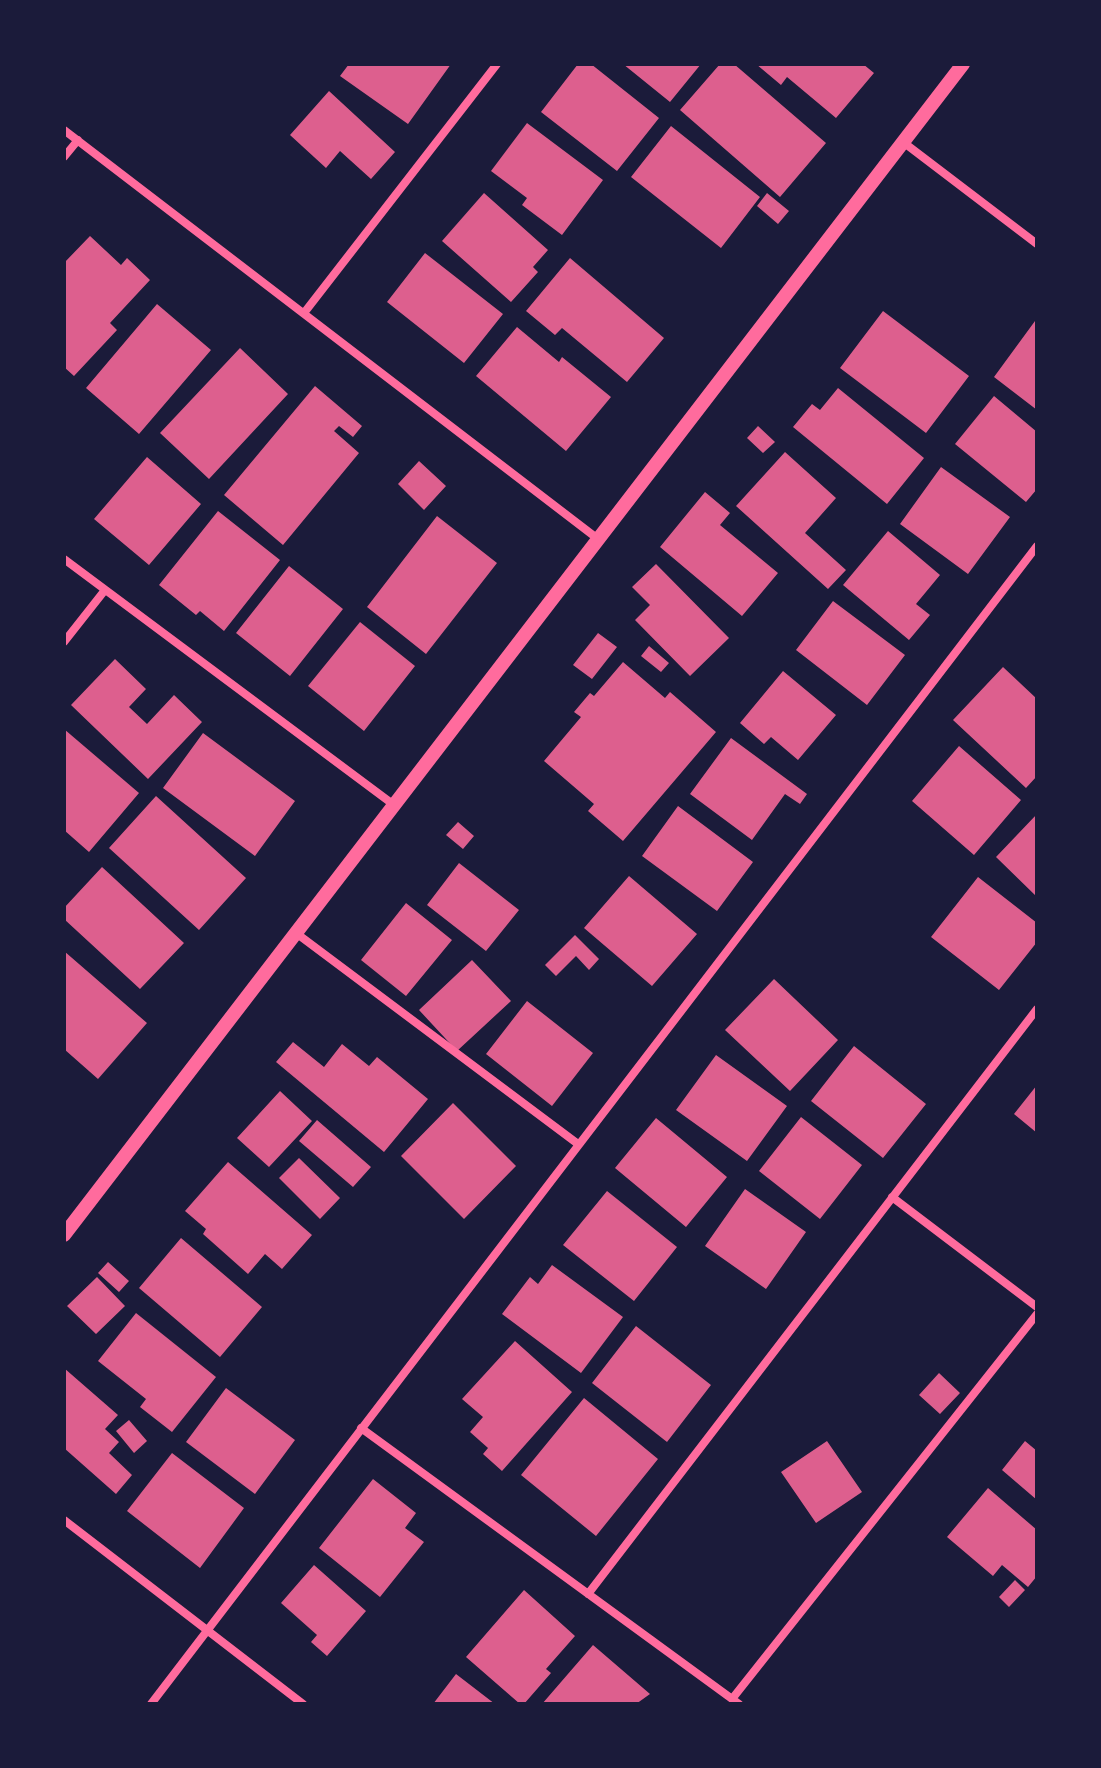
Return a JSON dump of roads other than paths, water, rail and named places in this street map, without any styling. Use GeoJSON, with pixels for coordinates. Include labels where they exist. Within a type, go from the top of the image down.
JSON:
{"type":"FeatureCollection","features":[{"type":"Feature","properties":{"kind":"street"},"geometry":{"type":"LineString","coordinates":[[304,313],[497,64]]}},
{"type":"Feature","properties":{"kind":"street"},"geometry":{"type":"LineString","coordinates":[[64,1235],[963,64]]}},
{"type":"Feature","properties":{"kind":"street"},"geometry":{"type":"LineString","coordinates":[[64,130],[598,539]]}},
{"type":"Feature","properties":{"kind":"street"},"geometry":{"type":"LineString","coordinates":[[64,157],[78,140]]}},
{"type":"Feature","properties":{"kind":"street"},"geometry":{"type":"LineString","coordinates":[[903,142],[1037,244]]}},
{"type":"Feature","properties":{"kind":"street"},"geometry":{"type":"LineString","coordinates":[[151,1704],[1037,546]]}},
{"type":"Feature","properties":{"kind":"street"},"geometry":{"type":"LineString","coordinates":[[64,559],[394,805]]}},
{"type":"Feature","properties":{"kind":"street"},"geometry":{"type":"LineString","coordinates":[[64,642],[105,590]]}},
{"type":"Feature","properties":{"kind":"street"},"geometry":{"type":"LineString","coordinates":[[296,933],[578,1144]]}},
{"type":"Feature","properties":{"kind":"street"},"geometry":{"type":"LineString","coordinates":[[588,1594],[1037,1009]]}},
{"type":"Feature","properties":{"kind":"street"},"geometry":{"type":"LineString","coordinates":[[892,1197],[1037,1307]]}},
{"type":"Feature","properties":{"kind":"street"},"geometry":{"type":"LineString","coordinates":[[361,1428],[735,1702],[1037,1314]]}},
{"type":"Feature","properties":{"kind":"street"},"geometry":{"type":"LineString","coordinates":[[64,1520],[303,1704]]}}]}
